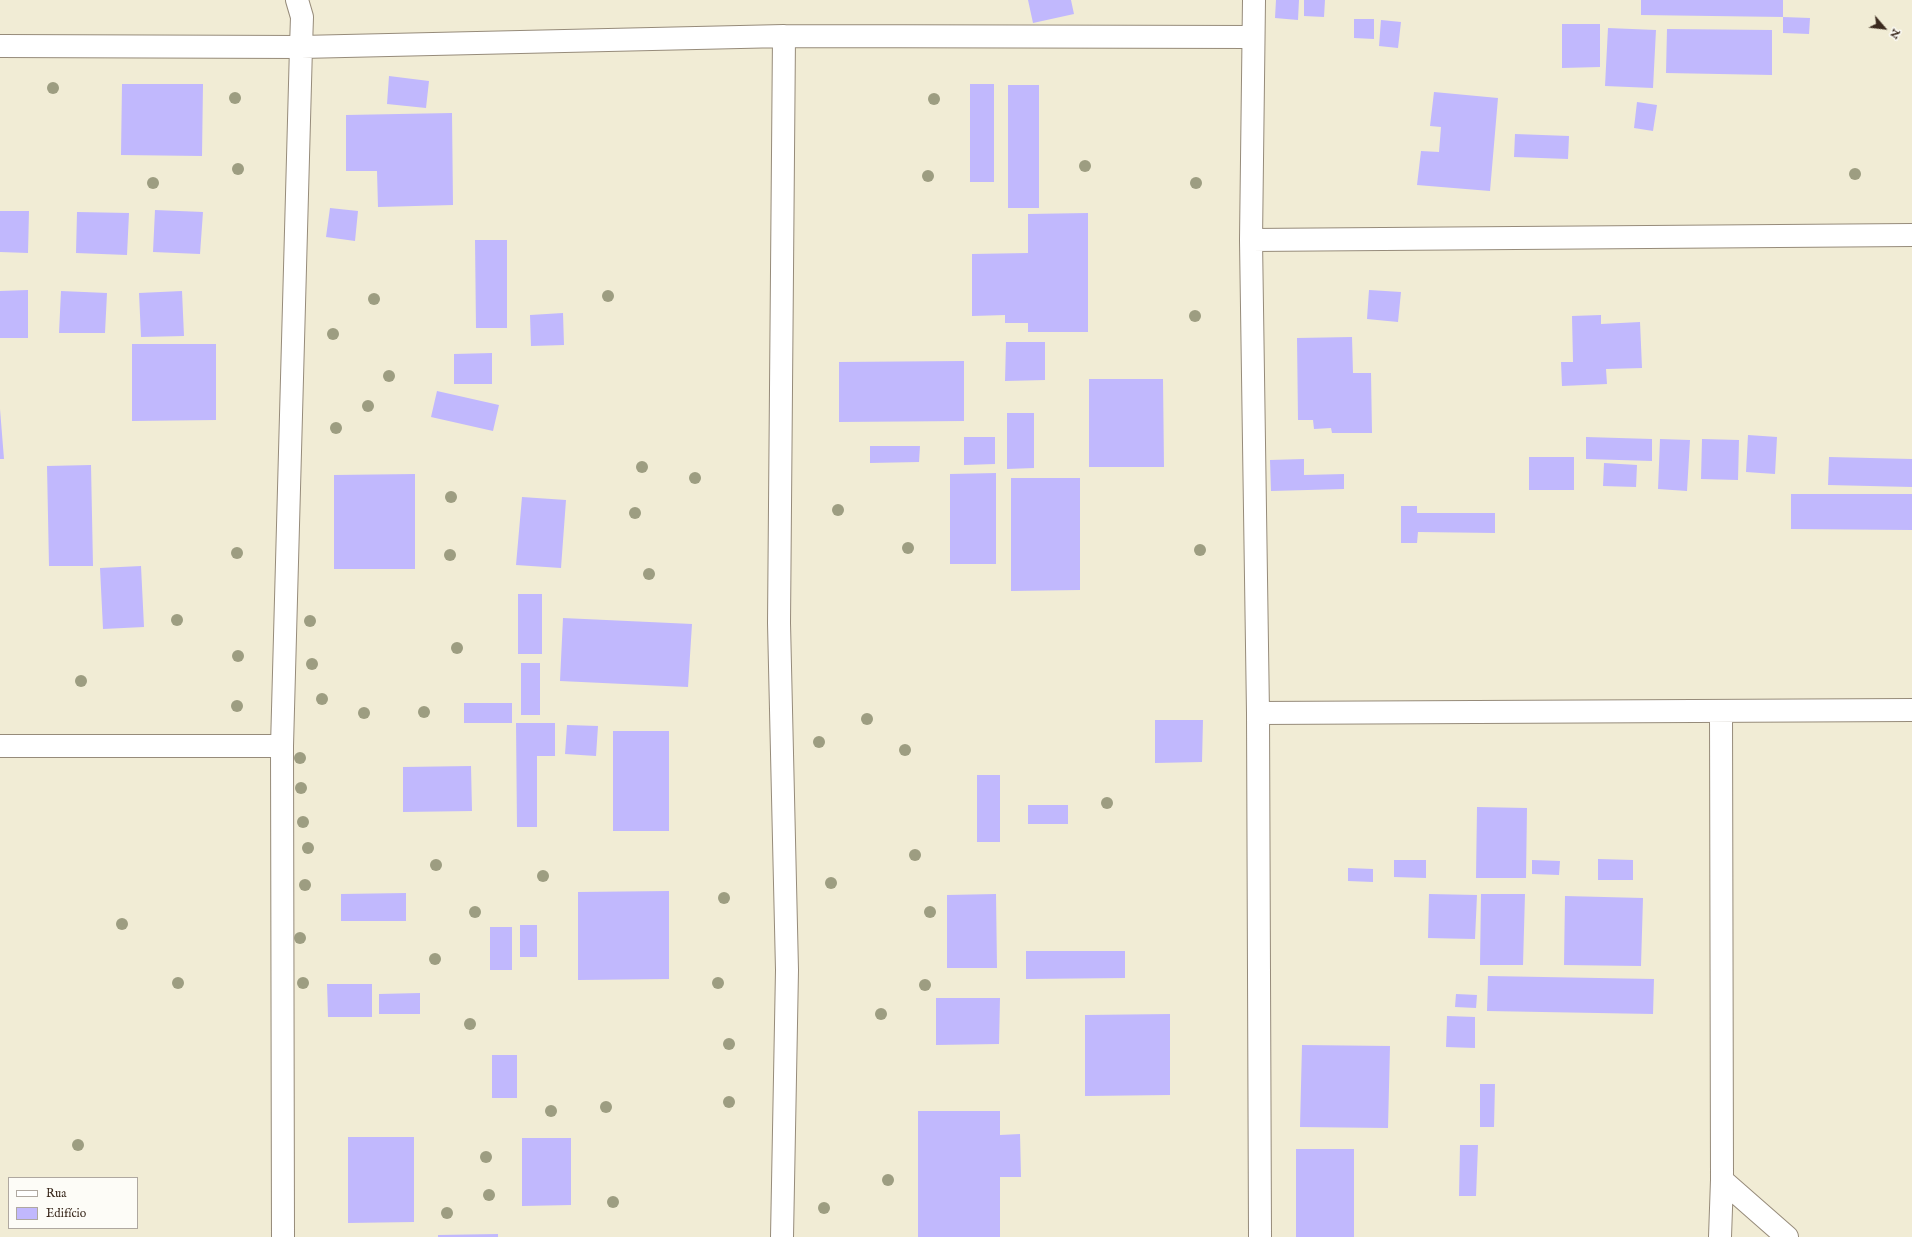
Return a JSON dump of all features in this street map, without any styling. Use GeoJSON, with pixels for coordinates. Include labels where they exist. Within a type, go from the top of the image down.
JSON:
{"type":"FeatureCollection","features":[{"type":"Feature","properties":{"kind":"street"},"geometry":{"type":"LineString","coordinates":[[283,1237],[282,746],[302,16],[297,0]]}},
{"type":"Feature","properties":{"kind":"street"},"geometry":{"type":"LineString","coordinates":[[1254,0],[1251,240],[1258,713],[1260,1237]]}},
{"type":"Feature","properties":{"kind":"street"},"geometry":{"type":"LineString","coordinates":[[782,1237],[787,970],[779,623],[784,36]]}},
{"type":"Feature","properties":{"kind":"street"},"geometry":{"type":"LineString","coordinates":[[0,46],[301,47],[784,36],[1253,37]]}},
{"type":"Feature","properties":{"kind":"street"},"geometry":{"type":"LineString","coordinates":[[1251,240],[1912,235]]}},
{"type":"Feature","properties":{"kind":"street"},"geometry":{"type":"LineString","coordinates":[[1258,713],[1912,710]]}},
{"type":"Feature","properties":{"kind":"street"},"geometry":{"type":"LineString","coordinates":[[1720,1237],[1722,1180],[1721,711]]}},
{"type":"Feature","properties":{"kind":"street"},"geometry":{"type":"LineString","coordinates":[[0,746],[282,746]]}},
{"type":"Feature","properties":{"kind":"street"},"geometry":{"type":"LineString","coordinates":[[1722,1180],[1787,1237]]}},
{"type":"Feature","properties":{"kind":"building"},"geometry":{"type":"Polygon","coordinates":[[[1028,0],[1071,0],[1074,14],[1033,23],[1028,0]]]}},
{"type":"Feature","properties":{"kind":"building"},"geometry":{"type":"Polygon","coordinates":[[[1276,0],[1299,0],[1298,20],[1275,18],[1276,0]]]}},
{"type":"Feature","properties":{"kind":"building"},"geometry":{"type":"Polygon","coordinates":[[[1304,0],[1325,0],[1324,17],[1304,16],[1304,0]]]}},
{"type":"Feature","properties":{"kind":"building"},"geometry":{"type":"Polygon","coordinates":[[[1641,0],[1783,0],[1783,17],[1641,15],[1641,0]]]}},
{"type":"Feature","properties":{"kind":"building"},"geometry":{"type":"Polygon","coordinates":[[[1783,17],[1810,18],[1809,34],[1783,33],[1783,17]]]}},
{"type":"Feature","properties":{"kind":"building"},"geometry":{"type":"Polygon","coordinates":[[[1354,19],[1374,19],[1374,39],[1354,38],[1354,19]]]}},
{"type":"Feature","properties":{"kind":"building"},"geometry":{"type":"Polygon","coordinates":[[[1381,20],[1401,22],[1398,48],[1379,46],[1381,20]]]}},
{"type":"Feature","properties":{"kind":"building"},"geometry":{"type":"Polygon","coordinates":[[[1562,24],[1600,24],[1600,67],[1562,68],[1562,24]]]}},
{"type":"Feature","properties":{"kind":"building"},"geometry":{"type":"Polygon","coordinates":[[[1608,28],[1656,30],[1653,88],[1605,86],[1608,28]]]}},
{"type":"Feature","properties":{"kind":"building"},"geometry":{"type":"Polygon","coordinates":[[[1667,29],[1772,30],[1772,75],[1666,73],[1667,29]]]}},
{"type":"Feature","properties":{"kind":"building"},"geometry":{"type":"Polygon","coordinates":[[[389,76],[429,81],[426,108],[387,104],[389,76]]]}},
{"type":"Feature","properties":{"kind":"building"},"geometry":{"type":"Polygon","coordinates":[[[122,84],[203,84],[202,156],[121,155],[122,84]]]}},
{"type":"Feature","properties":{"kind":"building"},"geometry":{"type":"Polygon","coordinates":[[[970,84],[994,84],[994,182],[970,182],[970,84]]]}},
{"type":"Feature","properties":{"kind":"building"},"geometry":{"type":"Polygon","coordinates":[[[1008,85],[1039,85],[1039,208],[1008,208],[1008,85]]]}},
{"type":"Feature","properties":{"kind":"building"},"geometry":{"type":"Polygon","coordinates":[[[1434,92],[1498,98],[1490,191],[1417,185],[1421,151],[1439,152],[1441,127],[1430,126],[1434,92]]]}},
{"type":"Feature","properties":{"kind":"building"},"geometry":{"type":"Polygon","coordinates":[[[1637,102],[1657,105],[1653,131],[1634,128],[1637,102]]]}},
{"type":"Feature","properties":{"kind":"building"},"geometry":{"type":"Polygon","coordinates":[[[452,113],[453,205],[378,207],[377,171],[346,171],[346,115],[452,113]]]}},
{"type":"Feature","properties":{"kind":"building"},"geometry":{"type":"Polygon","coordinates":[[[1515,134],[1569,136],[1568,159],[1514,157],[1515,134]]]}},
{"type":"Feature","properties":{"kind":"building"},"geometry":{"type":"Polygon","coordinates":[[[330,208],[358,211],[355,241],[326,237],[330,208]]]}},
{"type":"Feature","properties":{"kind":"building"},"geometry":{"type":"Polygon","coordinates":[[[155,210],[203,212],[200,254],[153,252],[155,210]]]}},
{"type":"Feature","properties":{"kind":"building"},"geometry":{"type":"Polygon","coordinates":[[[0,211],[29,211],[28,253],[0,252],[0,211]]]}},
{"type":"Feature","properties":{"kind":"building"},"geometry":{"type":"Polygon","coordinates":[[[77,212],[129,213],[127,255],[76,253],[77,212]]]}},
{"type":"Feature","properties":{"kind":"building"},"geometry":{"type":"Polygon","coordinates":[[[1088,213],[1088,332],[1028,332],[1028,323],[1005,323],[1005,315],[972,316],[972,254],[1028,253],[1028,214],[1088,213]]]}},
{"type":"Feature","properties":{"kind":"building"},"geometry":{"type":"Polygon","coordinates":[[[475,240],[507,240],[507,328],[476,328],[475,240]]]}},
{"type":"Feature","properties":{"kind":"building"},"geometry":{"type":"Polygon","coordinates":[[[28,290],[28,338],[0,338],[0,291],[28,290]]]}},
{"type":"Feature","properties":{"kind":"building"},"geometry":{"type":"Polygon","coordinates":[[[1369,290],[1401,292],[1398,322],[1367,319],[1369,290]]]}},
{"type":"Feature","properties":{"kind":"building"},"geometry":{"type":"Polygon","coordinates":[[[61,291],[107,293],[105,333],[59,333],[61,291]]]}},
{"type":"Feature","properties":{"kind":"building"},"geometry":{"type":"Polygon","coordinates":[[[182,291],[184,336],[141,337],[139,293],[182,291]]]}},
{"type":"Feature","properties":{"kind":"building"},"geometry":{"type":"Polygon","coordinates":[[[563,313],[564,345],[531,346],[530,315],[563,313]]]}},
{"type":"Feature","properties":{"kind":"building"},"geometry":{"type":"Polygon","coordinates":[[[1601,315],[1601,324],[1640,322],[1642,368],[1606,369],[1607,384],[1562,386],[1561,362],[1573,362],[1572,316],[1601,315]]]}},
{"type":"Feature","properties":{"kind":"building"},"geometry":{"type":"Polygon","coordinates":[[[1352,337],[1353,373],[1371,373],[1372,433],[1332,433],[1331,428],[1314,429],[1313,420],[1298,420],[1297,338],[1352,337]]]}},
{"type":"Feature","properties":{"kind":"building"},"geometry":{"type":"Polygon","coordinates":[[[1006,342],[1045,342],[1045,380],[1005,381],[1006,342]]]}},
{"type":"Feature","properties":{"kind":"building"},"geometry":{"type":"Polygon","coordinates":[[[132,344],[216,344],[216,420],[132,421],[132,344]]]}},
{"type":"Feature","properties":{"kind":"building"},"geometry":{"type":"Polygon","coordinates":[[[492,353],[492,384],[454,384],[454,354],[492,353]]]}},
{"type":"Feature","properties":{"kind":"building"},"geometry":{"type":"Polygon","coordinates":[[[964,361],[964,421],[839,422],[839,362],[964,361]]]}},
{"type":"Feature","properties":{"kind":"building"},"geometry":{"type":"Polygon","coordinates":[[[1089,379],[1163,379],[1164,467],[1089,467],[1089,379]]]}},
{"type":"Feature","properties":{"kind":"building"},"geometry":{"type":"Polygon","coordinates":[[[437,391],[499,405],[493,431],[431,417],[437,391]]]}},
{"type":"Feature","properties":{"kind":"building"},"geometry":{"type":"Polygon","coordinates":[[[0,409],[4,459],[0,459],[0,409]]]}},
{"type":"Feature","properties":{"kind":"building"},"geometry":{"type":"Polygon","coordinates":[[[1007,413],[1034,413],[1034,468],[1007,469],[1007,413]]]}},
{"type":"Feature","properties":{"kind":"building"},"geometry":{"type":"Polygon","coordinates":[[[1748,435],[1777,437],[1775,474],[1746,472],[1748,435]]]}},
{"type":"Feature","properties":{"kind":"building"},"geometry":{"type":"Polygon","coordinates":[[[964,437],[995,437],[995,464],[964,465],[964,437]]]}},
{"type":"Feature","properties":{"kind":"building"},"geometry":{"type":"Polygon","coordinates":[[[1586,437],[1652,439],[1652,461],[1586,459],[1586,437]]]}},
{"type":"Feature","properties":{"kind":"building"},"geometry":{"type":"Polygon","coordinates":[[[1660,439],[1690,440],[1687,491],[1658,489],[1660,439]]]}},
{"type":"Feature","properties":{"kind":"building"},"geometry":{"type":"Polygon","coordinates":[[[1702,439],[1739,440],[1738,480],[1701,479],[1702,439]]]}},
{"type":"Feature","properties":{"kind":"building"},"geometry":{"type":"Polygon","coordinates":[[[870,446],[920,446],[919,462],[870,463],[870,446]]]}},
{"type":"Feature","properties":{"kind":"building"},"geometry":{"type":"Polygon","coordinates":[[[1529,457],[1574,457],[1574,490],[1529,490],[1529,457]]]}},
{"type":"Feature","properties":{"kind":"building"},"geometry":{"type":"Polygon","coordinates":[[[1829,457],[1912,459],[1912,487],[1828,485],[1829,457]]]}},
{"type":"Feature","properties":{"kind":"building"},"geometry":{"type":"Polygon","coordinates":[[[1304,459],[1304,475],[1344,474],[1344,489],[1271,491],[1270,460],[1304,459]]]}},
{"type":"Feature","properties":{"kind":"building"},"geometry":{"type":"Polygon","coordinates":[[[1604,463],[1637,465],[1636,487],[1603,486],[1604,463]]]}},
{"type":"Feature","properties":{"kind":"building"},"geometry":{"type":"Polygon","coordinates":[[[91,465],[93,566],[49,566],[47,466],[91,465]]]}},
{"type":"Feature","properties":{"kind":"building"},"geometry":{"type":"Polygon","coordinates":[[[996,473],[996,564],[950,564],[950,474],[996,473]]]}},
{"type":"Feature","properties":{"kind":"building"},"geometry":{"type":"Polygon","coordinates":[[[415,474],[415,569],[334,569],[334,475],[415,474]]]}},
{"type":"Feature","properties":{"kind":"building"},"geometry":{"type":"Polygon","coordinates":[[[1011,478],[1080,478],[1080,590],[1011,591],[1011,478]]]}},
{"type":"Feature","properties":{"kind":"building"},"geometry":{"type":"Polygon","coordinates":[[[1791,494],[1912,494],[1912,530],[1791,529],[1791,494]]]}},
{"type":"Feature","properties":{"kind":"building"},"geometry":{"type":"Polygon","coordinates":[[[522,497],[566,500],[561,568],[516,565],[522,497]]]}},
{"type":"Feature","properties":{"kind":"building"},"geometry":{"type":"Polygon","coordinates":[[[1401,506],[1417,506],[1417,513],[1495,513],[1495,533],[1418,532],[1417,543],[1401,543],[1401,506]]]}},
{"type":"Feature","properties":{"kind":"building"},"geometry":{"type":"Polygon","coordinates":[[[141,566],[144,627],[103,629],[100,568],[141,566]]]}},
{"type":"Feature","properties":{"kind":"building"},"geometry":{"type":"Polygon","coordinates":[[[518,594],[542,594],[542,654],[518,654],[518,594]]]}},
{"type":"Feature","properties":{"kind":"building"},"geometry":{"type":"Polygon","coordinates":[[[563,618],[692,624],[688,687],[560,681],[563,618]]]}},
{"type":"Feature","properties":{"kind":"building"},"geometry":{"type":"Polygon","coordinates":[[[521,663],[540,663],[540,715],[521,715],[521,663]]]}},
{"type":"Feature","properties":{"kind":"building"},"geometry":{"type":"Polygon","coordinates":[[[464,703],[512,703],[512,723],[464,723],[464,703]]]}},
{"type":"Feature","properties":{"kind":"building"},"geometry":{"type":"Polygon","coordinates":[[[1155,720],[1203,720],[1202,762],[1155,763],[1155,720]]]}},
{"type":"Feature","properties":{"kind":"building"},"geometry":{"type":"Polygon","coordinates":[[[516,723],[555,723],[555,756],[537,756],[537,827],[517,827],[516,723]]]}},
{"type":"Feature","properties":{"kind":"building"},"geometry":{"type":"Polygon","coordinates":[[[567,725],[598,726],[596,756],[565,754],[567,725]]]}},
{"type":"Feature","properties":{"kind":"building"},"geometry":{"type":"Polygon","coordinates":[[[613,731],[669,731],[669,831],[613,831],[613,731]]]}},
{"type":"Feature","properties":{"kind":"building"},"geometry":{"type":"Polygon","coordinates":[[[471,766],[472,811],[403,812],[403,767],[471,766]]]}},
{"type":"Feature","properties":{"kind":"building"},"geometry":{"type":"Polygon","coordinates":[[[977,775],[1000,775],[1000,842],[977,842],[977,775]]]}},
{"type":"Feature","properties":{"kind":"building"},"geometry":{"type":"Polygon","coordinates":[[[1028,805],[1068,805],[1068,824],[1028,824],[1028,805]]]}},
{"type":"Feature","properties":{"kind":"building"},"geometry":{"type":"Polygon","coordinates":[[[1477,807],[1527,808],[1526,878],[1476,878],[1477,807]]]}},
{"type":"Feature","properties":{"kind":"building"},"geometry":{"type":"Polygon","coordinates":[[[1598,859],[1633,860],[1633,880],[1598,880],[1598,859]]]}},
{"type":"Feature","properties":{"kind":"building"},"geometry":{"type":"Polygon","coordinates":[[[1394,860],[1426,860],[1426,878],[1394,877],[1394,860]]]}},
{"type":"Feature","properties":{"kind":"building"},"geometry":{"type":"Polygon","coordinates":[[[1532,860],[1560,861],[1559,875],[1532,874],[1532,860]]]}},
{"type":"Feature","properties":{"kind":"building"},"geometry":{"type":"Polygon","coordinates":[[[1348,868],[1373,869],[1373,882],[1348,881],[1348,868]]]}},
{"type":"Feature","properties":{"kind":"building"},"geometry":{"type":"Polygon","coordinates":[[[669,891],[669,979],[578,980],[578,892],[669,891]]]}},
{"type":"Feature","properties":{"kind":"building"},"geometry":{"type":"Polygon","coordinates":[[[406,893],[406,921],[341,921],[341,894],[406,893]]]}},
{"type":"Feature","properties":{"kind":"building"},"geometry":{"type":"Polygon","coordinates":[[[996,894],[997,968],[947,968],[947,895],[996,894]]]}},
{"type":"Feature","properties":{"kind":"building"},"geometry":{"type":"Polygon","coordinates":[[[1429,894],[1477,895],[1475,939],[1428,938],[1429,894]]]}},
{"type":"Feature","properties":{"kind":"building"},"geometry":{"type":"Polygon","coordinates":[[[1481,894],[1525,894],[1523,965],[1480,965],[1481,894]]]}},
{"type":"Feature","properties":{"kind":"building"},"geometry":{"type":"Polygon","coordinates":[[[1565,896],[1643,898],[1641,966],[1564,965],[1565,896]]]}},
{"type":"Feature","properties":{"kind":"building"},"geometry":{"type":"Polygon","coordinates":[[[520,925],[537,925],[537,957],[520,957],[520,925]]]}},
{"type":"Feature","properties":{"kind":"building"},"geometry":{"type":"Polygon","coordinates":[[[490,927],[512,927],[512,970],[490,970],[490,927]]]}},
{"type":"Feature","properties":{"kind":"building"},"geometry":{"type":"Polygon","coordinates":[[[1026,951],[1125,951],[1125,978],[1026,979],[1026,951]]]}},
{"type":"Feature","properties":{"kind":"building"},"geometry":{"type":"Polygon","coordinates":[[[1488,976],[1654,979],[1653,1014],[1487,1011],[1488,976]]]}},
{"type":"Feature","properties":{"kind":"building"},"geometry":{"type":"Polygon","coordinates":[[[327,984],[372,984],[372,1017],[328,1017],[327,984]]]}},
{"type":"Feature","properties":{"kind":"building"},"geometry":{"type":"Polygon","coordinates":[[[420,993],[420,1014],[379,1014],[379,994],[420,993]]]}},
{"type":"Feature","properties":{"kind":"building"},"geometry":{"type":"Polygon","coordinates":[[[1456,994],[1477,995],[1476,1008],[1455,1007],[1456,994]]]}},
{"type":"Feature","properties":{"kind":"building"},"geometry":{"type":"Polygon","coordinates":[[[936,998],[1000,998],[999,1044],[936,1045],[936,998]]]}},
{"type":"Feature","properties":{"kind":"building"},"geometry":{"type":"Polygon","coordinates":[[[1170,1014],[1170,1095],[1085,1096],[1085,1015],[1170,1014]]]}},
{"type":"Feature","properties":{"kind":"building"},"geometry":{"type":"Polygon","coordinates":[[[1447,1016],[1475,1017],[1475,1048],[1446,1047],[1447,1016]]]}},
{"type":"Feature","properties":{"kind":"building"},"geometry":{"type":"Polygon","coordinates":[[[1302,1045],[1390,1046],[1388,1128],[1300,1127],[1302,1045]]]}},
{"type":"Feature","properties":{"kind":"building"},"geometry":{"type":"Polygon","coordinates":[[[492,1055],[517,1055],[517,1098],[492,1098],[492,1055]]]}},
{"type":"Feature","properties":{"kind":"building"},"geometry":{"type":"Polygon","coordinates":[[[1480,1084],[1495,1084],[1494,1127],[1480,1127],[1480,1084]]]}},
{"type":"Feature","properties":{"kind":"building"},"geometry":{"type":"Polygon","coordinates":[[[918,1111],[1000,1111],[1000,1135],[1020,1134],[1021,1177],[1000,1177],[1000,1237],[918,1237],[918,1111]]]}},
{"type":"Feature","properties":{"kind":"building"},"geometry":{"type":"Polygon","coordinates":[[[348,1137],[414,1137],[414,1222],[348,1223],[348,1137]]]}},
{"type":"Feature","properties":{"kind":"building"},"geometry":{"type":"Polygon","coordinates":[[[522,1138],[571,1138],[571,1205],[522,1206],[522,1138]]]}},
{"type":"Feature","properties":{"kind":"building"},"geometry":{"type":"Polygon","coordinates":[[[1460,1145],[1478,1145],[1476,1196],[1459,1196],[1460,1145]]]}},
{"type":"Feature","properties":{"kind":"building"},"geometry":{"type":"Polygon","coordinates":[[[1296,1149],[1354,1149],[1354,1237],[1296,1237],[1296,1149]]]}},
{"type":"Feature","properties":{"kind":"building"},"geometry":{"type":"Polygon","coordinates":[[[498,1234],[498,1237],[438,1237],[438,1235],[498,1234]]]}}]}
